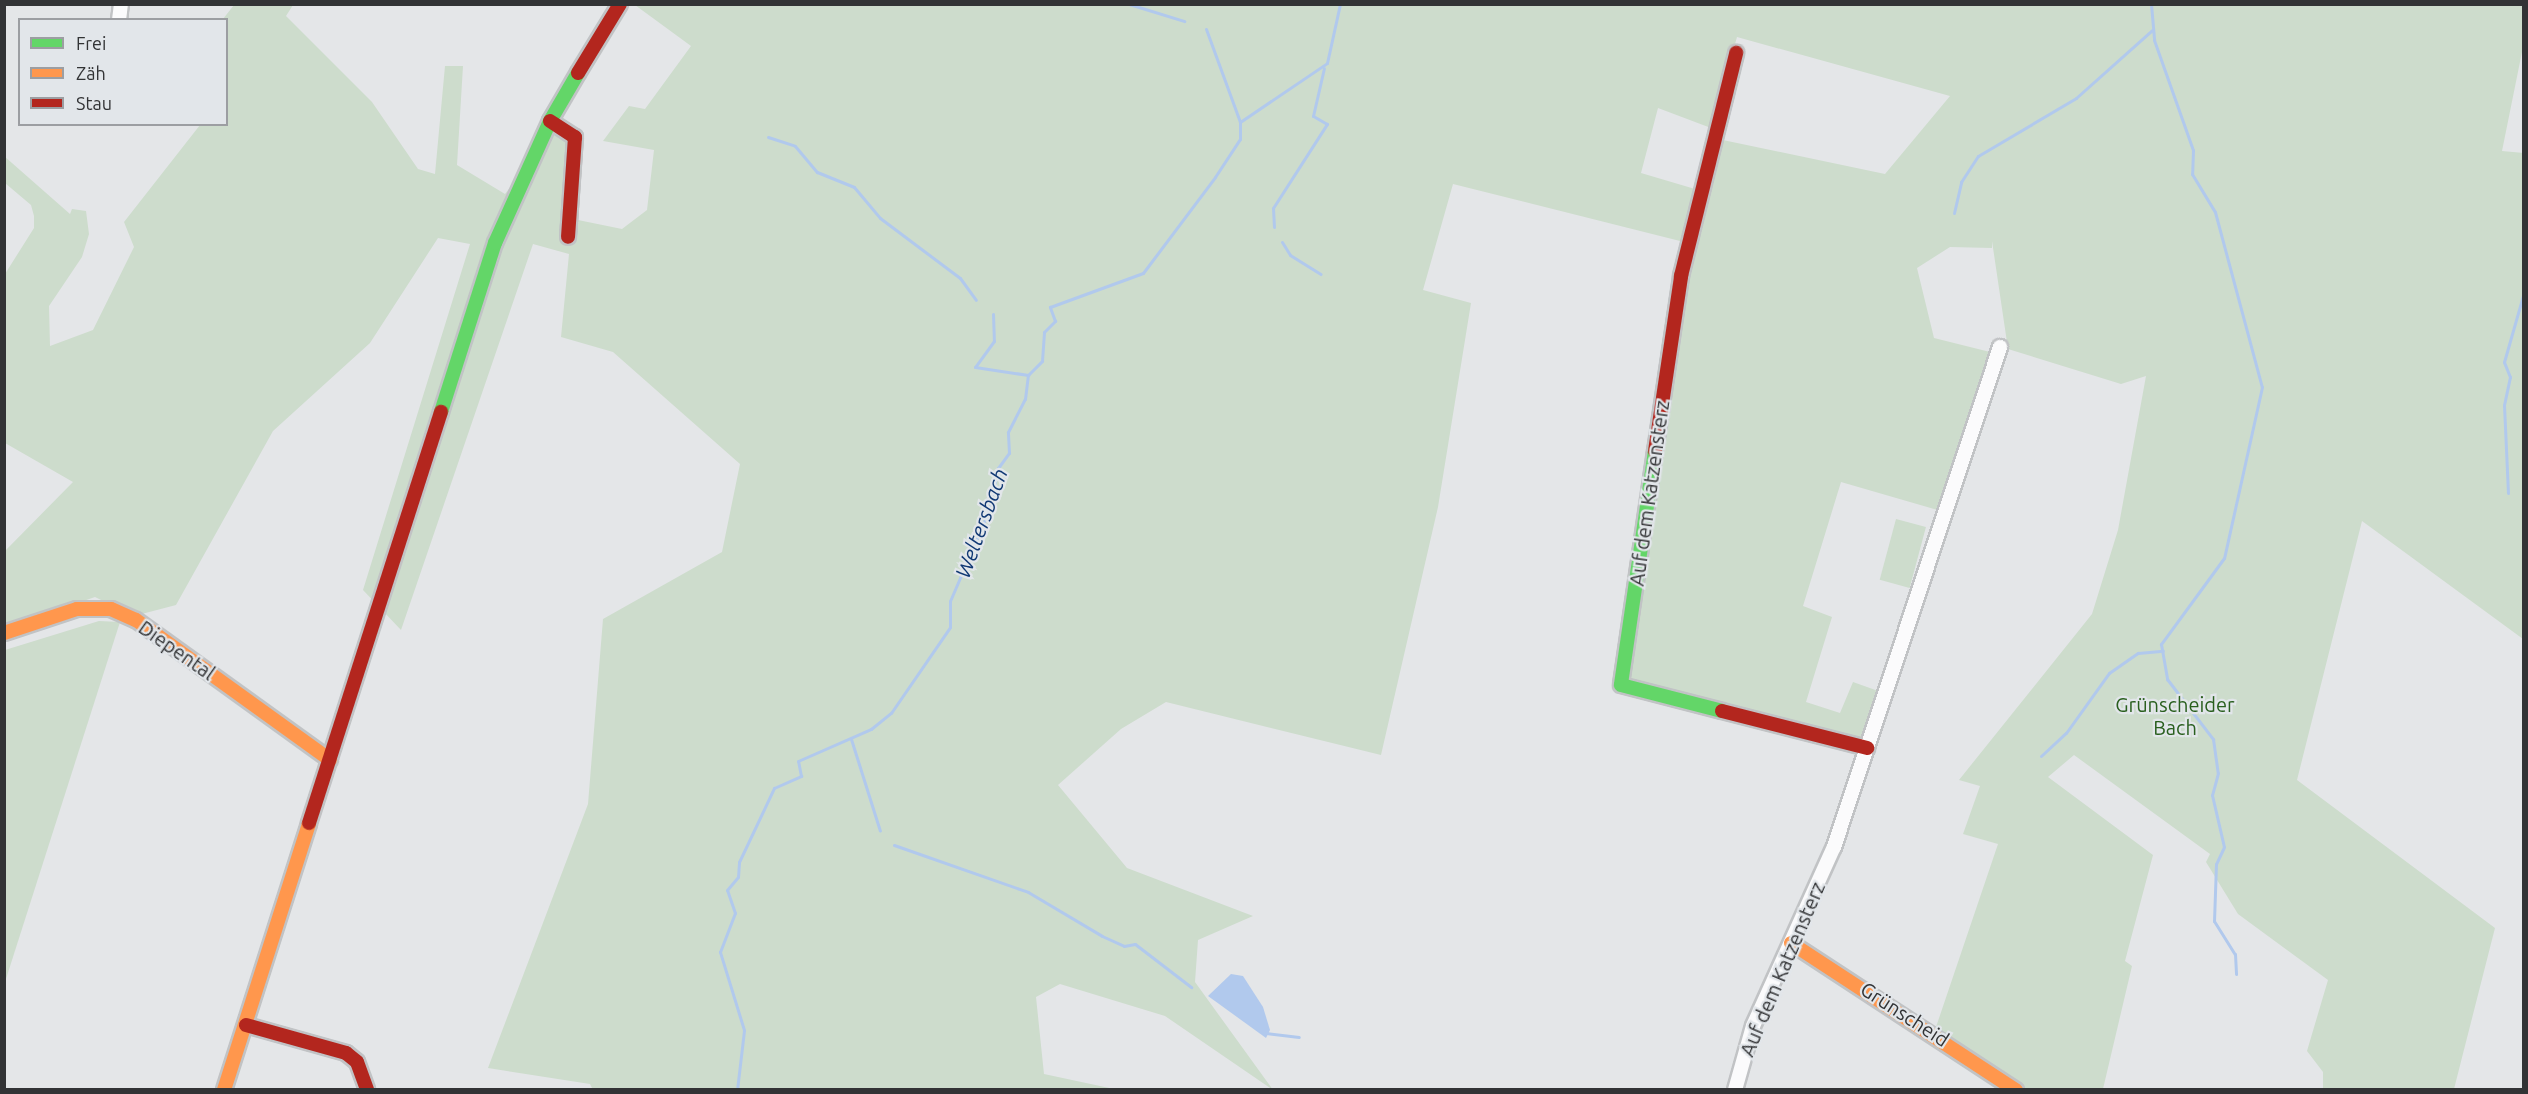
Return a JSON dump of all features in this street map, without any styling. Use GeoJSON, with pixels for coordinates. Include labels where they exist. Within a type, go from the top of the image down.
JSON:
{"type":"FeatureCollection","features":[{"type":"Feature","properties":{"kind":"street"},"geometry":{"type":"LineString","coordinates":[[224,1089],[495,243],[550,121],[620,4]]}},
{"type":"Feature","properties":{"kind":"street","name":"Auf dem Katzensterz"},"geometry":{"type":"LineString","coordinates":[[1736,53],[1681,276],[1621,685],[1868,748]]}},
{"type":"Feature","properties":{"kind":"street"},"geometry":{"type":"LineString","coordinates":[[550,121],[575,137],[568,237]]}},
{"type":"Feature","properties":{"kind":"street","name":"Auf dem Katzensterz"},"geometry":{"type":"LineString","coordinates":[[1735,1089],[1753,1026],[1834,847],[2000,347]]}},
{"type":"Feature","properties":{"kind":"street","name":"Diepental"},"geometry":{"type":"LineString","coordinates":[[4,633],[77,609],[111,609],[136,620],[330,760]]}},
{"type":"Feature","properties":{"kind":"street","name":"Grünscheid"},"geometry":{"type":"LineString","coordinates":[[1791,943],[2016,1089]]}},
{"type":"Feature","properties":{"kind":"street"},"geometry":{"type":"LineString","coordinates":[[246,1025],[346,1053],[357,1062],[367,1089]]}},
{"type":"Feature","properties":{"kind":"green space"},"geometry":{"type":"Polygon","coordinates":[[[234,5],[293,5],[286,16],[372,102],[418,169],[435,174],[445,66],[463,66],[457,165],[505,194],[554,131],[572,139],[578,220],[622,229],[647,210],[654,150],[603,141],[629,106],[645,109],[691,46],[635,5],[2523,5],[2523,47],[2502,151],[2524,153],[2523,639],[2362,521],[2297,780],[2495,928],[2454,1089],[2323,1089],[2323,1072],[2307,1051],[2328,980],[2238,914],[2206,862],[2210,854],[2074,755],[2048,777],[2153,855],[2125,961],[2132,966],[2103,1089],[2026,1089],[1936,1027],[1998,844],[1963,834],[1980,786],[1959,780],[2092,614],[2118,530],[2146,376],[2121,384],[2008,349],[1992,241],[1992,248],[1950,247],[1917,268],[1934,338],[1990,352],[1941,511],[1841,482],[1803,606],[1832,617],[1806,702],[1840,713],[1853,682],[1881,692],[1864,743],[1629,680],[1689,270],[1718,139],[1885,174],[1950,96],[1737,37],[1711,128],[1658,108],[1641,173],[1695,189],[1684,242],[1453,184],[1423,290],[1471,303],[1438,507],[1381,755],[1166,702],[1121,729],[1058,785],[1127,868],[1253,916],[1198,940],[1195,982],[1273,1090],[1165,1016],[1060,984],[1036,997],[1044,1074],[1114,1089],[593,1090],[590,1084],[488,1068],[588,804],[603,619],[722,552],[740,464],[613,352],[561,337],[569,254],[533,244],[401,630],[363,590],[470,244],[438,238],[370,343],[273,431],[176,605],[134,616],[95,597],[5,628],[5,551],[73,482],[5,443],[5,274],[34,228],[34,216],[31,205],[5,183],[4,156],[70,214],[72,209],[86,211],[89,234],[82,257],[49,306],[50,346],[93,330],[134,247],[124,222],[199,126],[228,126],[228,18],[224,18],[234,5]]]}},
{"type":"Feature","properties":{"kind":"green space"},"geometry":{"type":"Polygon","coordinates":[[[1896,519],[1926,527],[1910,588],[1880,580],[1896,519]]]}},
{"type":"Feature","properties":{"kind":"green space"},"geometry":{"type":"Polygon","coordinates":[[[99,621],[120,622],[5,982],[5,650],[99,621]]]}},
{"type":"Feature","properties":{"kind":"water"},"geometry":{"type":"Polygon","coordinates":[[[1231,974],[1243,976],[1263,1007],[1270,1030],[1266,1038],[1208,996],[1231,974]]]}},
{"type":"Feature","properties":{"kind":"waterway"},"geometry":{"type":"LineString","coordinates":[[1129,4],[1184,21]]}},
{"type":"Feature","properties":{"kind":"waterway","name":"Weltersbach"},"geometry":{"type":"LineString","coordinates":[[737,1090],[744,1030],[720,952],[735,913],[727,890],[738,877],[739,862],[774,788],[801,776],[798,761],[871,729],[891,713],[950,627],[950,601],[989,510],[998,468],[1009,453],[1008,432],[1025,399],[1028,375],[1042,361],[1044,332],[1055,321],[1050,307],[1143,273],[1215,177],[1240,139],[1240,122],[1327,63],[1340,4]]}},
{"type":"Feature","properties":{"kind":"waterway","name":"Grünscheider Bach"},"geometry":{"type":"LineString","coordinates":[[2151,4],[2154,40],[2193,150],[2192,174],[2215,212],[2262,387],[2224,558],[2161,644],[2167,679],[2213,739],[2218,773],[2212,795],[2224,847],[2216,864],[2214,921],[2235,954],[2236,974]]}},
{"type":"Feature","properties":{"kind":"waterway"},"geometry":{"type":"LineString","coordinates":[[1206,29],[1240,122]]}},
{"type":"Feature","properties":{"kind":"waterway"},"geometry":{"type":"LineString","coordinates":[[1954,213],[1961,182],[1978,156],[2076,98],[2152,30]]}},
{"type":"Feature","properties":{"kind":"waterway"},"geometry":{"type":"LineString","coordinates":[[1274,227],[1273,208],[1327,124],[1313,116],[1324,68]]}},
{"type":"Feature","properties":{"kind":"waterway"},"geometry":{"type":"LineString","coordinates":[[768,137],[795,146],[817,172],[854,187],[880,218],[960,278],[976,300]]}},
{"type":"Feature","properties":{"kind":"waterway"},"geometry":{"type":"LineString","coordinates":[[1282,242],[1290,255],[1320,274]]}},
{"type":"Feature","properties":{"kind":"waterway"},"geometry":{"type":"LineString","coordinates":[[2508,493],[2504,405],[2510,377],[2504,362],[2524,292]]}},
{"type":"Feature","properties":{"kind":"waterway"},"geometry":{"type":"LineString","coordinates":[[993,314],[994,341],[975,367],[1028,375]]}},
{"type":"Feature","properties":{"kind":"waterway"},"geometry":{"type":"LineString","coordinates":[[2041,756],[2066,733],[2109,673],[2138,653],[2163,651]]}},
{"type":"Feature","properties":{"kind":"waterway"},"geometry":{"type":"LineString","coordinates":[[851,739],[880,831]]}},
{"type":"Feature","properties":{"kind":"waterway"},"geometry":{"type":"LineString","coordinates":[[894,845],[1028,892],[1102,936],[1124,946],[1135,944],[1191,987]]}},
{"type":"Feature","properties":{"kind":"waterway"},"geometry":{"type":"LineString","coordinates":[[1266,1033],[1299,1037]]}},
{"type":"Feature","properties":{"kind":"traffic: fast"},"geometry":{"type":"LineString","coordinates":[[441,412],[495,243],[550,121],[578,73]]}},
{"type":"Feature","properties":{"kind":"traffic: fast"},"geometry":{"type":"LineString","coordinates":[[1655,451],[1621,685],[1722,711]]}},
{"type":"Feature","properties":{"kind":"traffic: slow"},"geometry":{"type":"LineString","coordinates":[[4,633],[77,609],[111,609],[136,620],[330,760]]}},
{"type":"Feature","properties":{"kind":"traffic: slow"},"geometry":{"type":"LineString","coordinates":[[224,1090],[309,823]]}},
{"type":"Feature","properties":{"kind":"traffic: slow"},"geometry":{"type":"LineString","coordinates":[[1791,943],[2016,1090]]}},
{"type":"Feature","properties":{"kind":"traffic: jam"},"geometry":{"type":"LineString","coordinates":[[578,73],[620,4]]}},
{"type":"Feature","properties":{"kind":"traffic: jam"},"geometry":{"type":"LineString","coordinates":[[1655,451],[1681,276],[1736,53]]}},
{"type":"Feature","properties":{"kind":"traffic: jam"},"geometry":{"type":"LineString","coordinates":[[550,121],[575,137],[568,237]]}},
{"type":"Feature","properties":{"kind":"traffic: jam"},"geometry":{"type":"LineString","coordinates":[[309,823],[441,412]]}},
{"type":"Feature","properties":{"kind":"traffic: jam"},"geometry":{"type":"LineString","coordinates":[[1722,711],[1867,748]]}},
{"type":"Feature","properties":{"kind":"traffic: jam"},"geometry":{"type":"LineString","coordinates":[[246,1025],[346,1053],[357,1062],[367,1090]]}}]}
